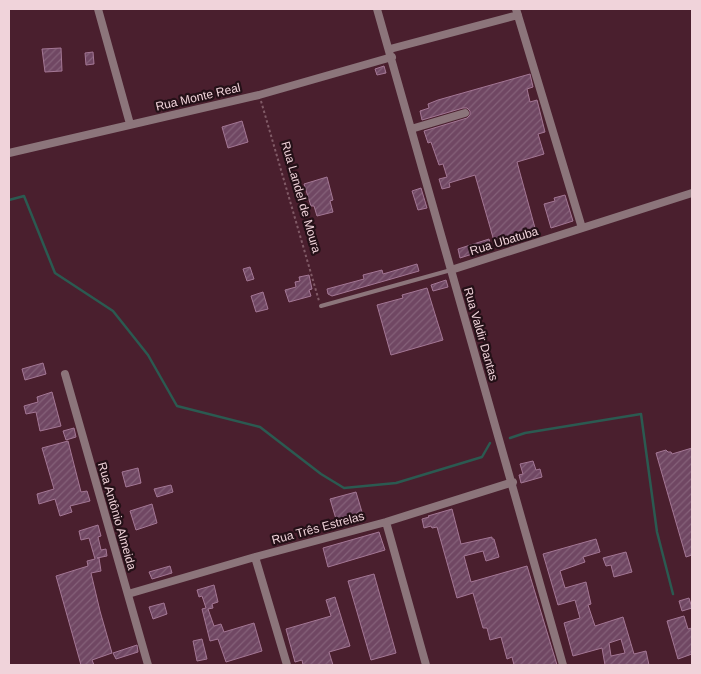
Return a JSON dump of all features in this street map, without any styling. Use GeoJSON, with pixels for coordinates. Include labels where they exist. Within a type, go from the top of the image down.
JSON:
{"type":"FeatureCollection","features":[{"type":"Feature","properties":{"kind":"street"},"geometry":{"type":"LineString","coordinates":[[98,9],[130,124]]}},
{"type":"Feature","properties":{"kind":"street","name":"Rua Valdir Dantas"},"geometry":{"type":"LineString","coordinates":[[377,9],[513,482],[563,665]]}},
{"type":"Feature","properties":{"kind":"street"},"geometry":{"type":"LineString","coordinates":[[517,12],[582,228]]}},
{"type":"Feature","properties":{"kind":"street","name":"Rua Monte Real"},"geometry":{"type":"LineString","coordinates":[[9,153],[259,94],[517,12]]}},
{"type":"Feature","properties":{"kind":"street"},"geometry":{"type":"LineString","coordinates":[[411,128],[465,113]]}},
{"type":"Feature","properties":{"kind":"street","name":"Rua Ubatuba"},"geometry":{"type":"LineString","coordinates":[[451,270],[692,194]]}},
{"type":"Feature","properties":{"kind":"street","name":"Rua Antônio Almeida"},"geometry":{"type":"LineString","coordinates":[[65,374],[148,665]]}},
{"type":"Feature","properties":{"kind":"street","name":"Rua Três Estrelas"},"geometry":{"type":"LineString","coordinates":[[128,594],[255,557],[386,522],[513,482]]}},
{"type":"Feature","properties":{"kind":"street"},"geometry":{"type":"LineString","coordinates":[[386,522],[426,665]]}},
{"type":"Feature","properties":{"kind":"street"},"geometry":{"type":"LineString","coordinates":[[255,557],[286,665]]}},
{"type":"Feature","properties":{"kind":"lane","name":"Rua Ubatuba"},"geometry":{"type":"LineString","coordinates":[[321,306],[451,270]]}},
{"type":"Feature","properties":{"kind":"path","name":"Rua Landel de Moura"},"geometry":{"type":"LineString","coordinates":[[259,94],[321,306]]}},
{"type":"Feature","properties":{"kind":"building"},"geometry":{"type":"Polygon","coordinates":[[[61,48],[62,71],[45,72],[42,49],[61,48]]]}},
{"type":"Feature","properties":{"kind":"building"},"geometry":{"type":"Polygon","coordinates":[[[93,52],[94,64],[86,65],[85,53],[93,52]]]}},
{"type":"Feature","properties":{"kind":"building"},"geometry":{"type":"Polygon","coordinates":[[[384,66],[386,73],[377,75],[375,69],[384,66]]]}},
{"type":"Feature","properties":{"kind":"building"},"geometry":{"type":"Polygon","coordinates":[[[530,74],[533,87],[527,89],[530,102],[537,100],[545,132],[538,134],[544,154],[517,162],[535,228],[494,241],[475,175],[449,183],[450,187],[442,189],[439,179],[447,177],[443,164],[439,165],[431,142],[428,143],[424,131],[467,118],[470,115],[470,111],[467,108],[463,108],[422,120],[420,111],[429,108],[428,104],[438,100],[530,74]]]}},
{"type":"Feature","properties":{"kind":"building"},"geometry":{"type":"Polygon","coordinates":[[[242,121],[248,142],[228,148],[222,127],[242,121]]]}},
{"type":"Feature","properties":{"kind":"building"},"geometry":{"type":"Polygon","coordinates":[[[327,177],[333,200],[330,201],[333,212],[317,216],[314,206],[311,206],[304,184],[327,177]]]}},
{"type":"Feature","properties":{"kind":"building"},"geometry":{"type":"Polygon","coordinates":[[[421,188],[427,208],[418,210],[412,191],[421,188]]]}},
{"type":"Feature","properties":{"kind":"building"},"geometry":{"type":"Polygon","coordinates":[[[565,195],[573,221],[551,228],[544,204],[555,201],[554,198],[565,195]]]}},
{"type":"Feature","properties":{"kind":"building"},"geometry":{"type":"Polygon","coordinates":[[[489,239],[491,248],[460,258],[458,249],[489,239]]]}},
{"type":"Feature","properties":{"kind":"building"},"geometry":{"type":"Polygon","coordinates":[[[417,264],[419,271],[332,296],[328,294],[327,289],[364,279],[363,275],[382,270],[383,274],[417,264]]]}},
{"type":"Feature","properties":{"kind":"building"},"geometry":{"type":"Polygon","coordinates":[[[250,267],[254,279],[247,281],[243,269],[250,267]]]}},
{"type":"Feature","properties":{"kind":"building"},"geometry":{"type":"Polygon","coordinates":[[[309,275],[312,289],[309,290],[311,296],[289,302],[285,290],[296,287],[295,282],[300,281],[299,277],[309,275]]]}},
{"type":"Feature","properties":{"kind":"building"},"geometry":{"type":"Polygon","coordinates":[[[446,280],[448,287],[433,291],[431,285],[446,280]]]}},
{"type":"Feature","properties":{"kind":"building"},"geometry":{"type":"Polygon","coordinates":[[[427,288],[443,340],[391,355],[377,305],[403,298],[402,295],[427,288]]]}},
{"type":"Feature","properties":{"kind":"building"},"geometry":{"type":"Polygon","coordinates":[[[263,292],[268,309],[256,312],[251,296],[263,292]]]}},
{"type":"Feature","properties":{"kind":"building"},"geometry":{"type":"Polygon","coordinates":[[[43,363],[46,374],[25,380],[22,369],[43,363]]]}},
{"type":"Feature","properties":{"kind":"building"},"geometry":{"type":"Polygon","coordinates":[[[52,392],[61,426],[40,431],[36,412],[26,414],[24,406],[38,402],[37,397],[52,392]]]}},
{"type":"Feature","properties":{"kind":"building"},"geometry":{"type":"Polygon","coordinates":[[[74,428],[76,437],[66,440],[63,431],[74,428]]]}},
{"type":"Feature","properties":{"kind":"building"},"geometry":{"type":"Polygon","coordinates":[[[68,441],[81,492],[87,491],[90,501],[70,506],[72,512],[60,516],[55,499],[39,504],[37,494],[54,489],[42,448],[68,441]]]}},
{"type":"Feature","properties":{"kind":"building"},"geometry":{"type":"Polygon","coordinates":[[[692,448],[692,555],[686,557],[656,453],[666,450],[672,454],[692,448]]]}},
{"type":"Feature","properties":{"kind":"building"},"geometry":{"type":"Polygon","coordinates":[[[533,461],[536,470],[540,469],[542,477],[521,483],[519,475],[523,474],[520,464],[533,461]]]}},
{"type":"Feature","properties":{"kind":"building"},"geometry":{"type":"Polygon","coordinates":[[[138,468],[141,483],[126,487],[122,472],[138,468]]]}},
{"type":"Feature","properties":{"kind":"building"},"geometry":{"type":"Polygon","coordinates":[[[171,485],[173,492],[157,497],[154,489],[171,485]]]}},
{"type":"Feature","properties":{"kind":"building"},"geometry":{"type":"Polygon","coordinates":[[[356,492],[362,512],[336,519],[330,499],[356,492]]]}},
{"type":"Feature","properties":{"kind":"building"},"geometry":{"type":"Polygon","coordinates":[[[152,504],[157,523],[136,530],[130,511],[152,504]]]}},
{"type":"Feature","properties":{"kind":"building"},"geometry":{"type":"Polygon","coordinates":[[[452,509],[461,544],[492,537],[499,557],[486,561],[483,551],[464,556],[471,582],[527,566],[557,665],[514,665],[512,657],[507,659],[501,637],[490,640],[487,628],[483,628],[473,593],[457,598],[437,527],[424,528],[422,519],[452,509]]]}},
{"type":"Feature","properties":{"kind":"building"},"geometry":{"type":"Polygon","coordinates":[[[98,525],[101,536],[98,537],[101,550],[106,549],[107,556],[97,558],[99,558],[101,571],[91,573],[112,653],[92,660],[94,665],[81,665],[56,576],[88,566],[87,561],[95,559],[89,538],[81,540],[79,531],[98,525]]]}},
{"type":"Feature","properties":{"kind":"building"},"geometry":{"type":"Polygon","coordinates":[[[379,532],[385,550],[328,567],[323,548],[379,532]]]}},
{"type":"Feature","properties":{"kind":"building"},"geometry":{"type":"Polygon","coordinates":[[[596,539],[600,552],[583,557],[585,562],[560,571],[565,588],[586,582],[591,604],[588,605],[595,626],[623,617],[634,654],[646,651],[649,665],[605,665],[602,648],[573,656],[564,623],[580,618],[575,600],[558,605],[543,554],[596,539]],[[621,639],[609,643],[611,656],[625,653],[621,639]]]}},
{"type":"Feature","properties":{"kind":"building"},"geometry":{"type":"Polygon","coordinates":[[[626,552],[632,572],[614,577],[611,565],[606,566],[603,558],[626,552]]]}},
{"type":"Feature","properties":{"kind":"building"},"geometry":{"type":"Polygon","coordinates":[[[170,566],[172,573],[152,579],[149,572],[170,566]]]}},
{"type":"Feature","properties":{"kind":"building"},"geometry":{"type":"Polygon","coordinates":[[[374,574],[396,653],[371,660],[348,581],[374,574]]]}},
{"type":"Feature","properties":{"kind":"building"},"geometry":{"type":"Polygon","coordinates":[[[214,585],[218,602],[212,604],[213,608],[208,609],[214,626],[221,624],[224,632],[254,623],[262,651],[226,662],[218,639],[210,641],[202,609],[206,608],[202,596],[199,597],[197,590],[214,585]]]}},
{"type":"Feature","properties":{"kind":"building"},"geometry":{"type":"Polygon","coordinates":[[[335,597],[350,646],[329,652],[333,665],[303,665],[302,660],[295,662],[286,629],[331,616],[326,600],[335,597]]]}},
{"type":"Feature","properties":{"kind":"building"},"geometry":{"type":"Polygon","coordinates":[[[689,598],[692,608],[682,611],[679,601],[689,598]]]}},
{"type":"Feature","properties":{"kind":"building"},"geometry":{"type":"Polygon","coordinates":[[[164,603],[167,614],[153,619],[149,607],[164,603]]]}},
{"type":"Feature","properties":{"kind":"building"},"geometry":{"type":"Polygon","coordinates":[[[684,616],[688,629],[692,628],[692,654],[678,659],[667,621],[684,616]]]}},
{"type":"Feature","properties":{"kind":"building"},"geometry":{"type":"Polygon","coordinates":[[[202,639],[207,659],[197,661],[193,641],[202,639]]]}},
{"type":"Feature","properties":{"kind":"building"},"geometry":{"type":"Polygon","coordinates":[[[137,645],[138,652],[116,659],[113,653],[137,645]]]}},
{"type":"Feature","properties":{"kind":"waterway"},"geometry":{"type":"LineString","coordinates":[[9,200],[24,196],[55,273],[113,311],[148,355],[177,406],[260,427],[321,474],[344,488],[396,483],[482,457],[490,443]]}},
{"type":"Feature","properties":{"kind":"waterway"},"geometry":{"type":"LineString","coordinates":[[510,438],[525,433],[641,414],[657,532],[673,594]]}}]}
